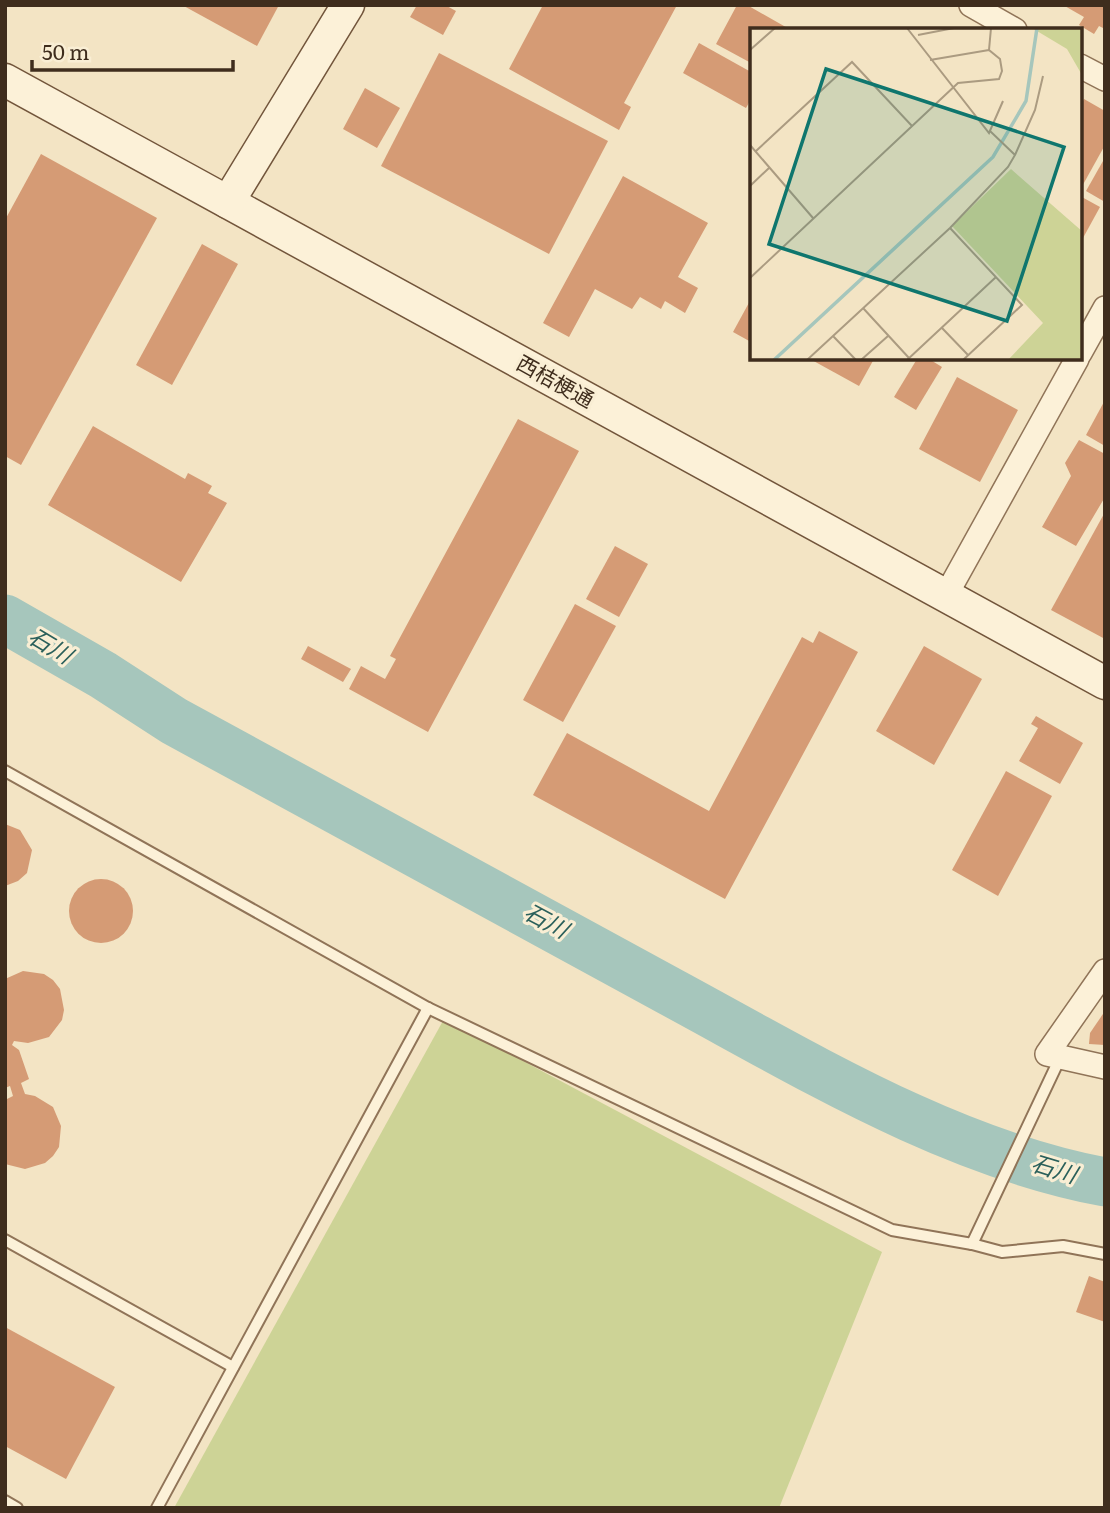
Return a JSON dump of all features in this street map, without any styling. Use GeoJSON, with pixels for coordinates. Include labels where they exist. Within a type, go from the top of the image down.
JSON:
{"type":"FeatureCollection","features":[{"type":"Feature","properties":{"kind":"street"},"geometry":{"type":"LineString","coordinates":[[228,202],[348,5]]}},
{"type":"Feature","properties":{"kind":"street"},"geometry":{"type":"LineString","coordinates":[[971,5],[1011,28]]}},
{"type":"Feature","properties":{"kind":"street"},"geometry":{"type":"LineString","coordinates":[[1082,67],[1105,79]]}},
{"type":"Feature","properties":{"kind":"street","name":"西桔梗通"},"geometry":{"type":"LineString","coordinates":[[5,80],[1105,683]]}},
{"type":"Feature","properties":{"kind":"street"},"geometry":{"type":"LineString","coordinates":[[1082,349],[1105,309]]}},
{"type":"Feature","properties":{"kind":"street"},"geometry":{"type":"LineString","coordinates":[[945,597],[1076,360]]}},
{"type":"Feature","properties":{"kind":"street"},"geometry":{"type":"LineString","coordinates":[[1105,971],[1046,1054],[1105,1067]]}},
{"type":"Feature","properties":{"kind":"lane"},"geometry":{"type":"LineString","coordinates":[[5,771],[428,1008],[891,1230],[1003,1252],[1063,1246],[1105,1254]]}},
{"type":"Feature","properties":{"kind":"lane"},"geometry":{"type":"LineString","coordinates":[[157,1508],[428,1008]]}},
{"type":"Feature","properties":{"kind":"lane"},"geometry":{"type":"LineString","coordinates":[[972,1244],[1060,1058]]}},
{"type":"Feature","properties":{"kind":"lane"},"geometry":{"type":"LineString","coordinates":[[5,1240],[233,1367]]}},
{"type":"Feature","properties":{"kind":"lane"},"geometry":{"type":"LineString","coordinates":[[5,1501],[17,1508]]}},
{"type":"Feature","properties":{"kind":"green space"},"geometry":{"type":"Polygon","coordinates":[[[444,1019],[882,1252],[779,1508],[174,1508],[444,1019]]]}},
{"type":"Feature","properties":{"kind":"building"},"geometry":{"type":"Polygon","coordinates":[[[182,5],[279,5],[257,46],[182,5]]]}},
{"type":"Feature","properties":{"kind":"building"},"geometry":{"type":"Polygon","coordinates":[[[417,5],[445,5],[456,11],[443,35],[410,17],[417,5]]]}},
{"type":"Feature","properties":{"kind":"building"},"geometry":{"type":"Polygon","coordinates":[[[543,5],[677,5],[624,103],[631,107],[619,130],[509,69],[543,5]]]}},
{"type":"Feature","properties":{"kind":"building"},"geometry":{"type":"Polygon","coordinates":[[[737,5],[747,5],[787,28],[750,28],[750,62],[716,44],[737,5]]]}},
{"type":"Feature","properties":{"kind":"building"},"geometry":{"type":"Polygon","coordinates":[[[1063,5],[1105,5],[1105,29],[1099,26],[1094,34],[1079,25],[1084,17],[1063,5]]]}},
{"type":"Feature","properties":{"kind":"building"},"geometry":{"type":"Polygon","coordinates":[[[699,43],[750,71],[750,101],[746,108],[683,73],[699,43]]]}},
{"type":"Feature","properties":{"kind":"building"},"geometry":{"type":"Polygon","coordinates":[[[439,53],[608,141],[549,254],[381,166],[439,53]]]}},
{"type":"Feature","properties":{"kind":"building"},"geometry":{"type":"Polygon","coordinates":[[[365,88],[400,108],[377,148],[343,129],[365,88]]]}},
{"type":"Feature","properties":{"kind":"building"},"geometry":{"type":"Polygon","coordinates":[[[1084,99],[1105,111],[1105,145],[1082,186],[1084,99]]]}},
{"type":"Feature","properties":{"kind":"building"},"geometry":{"type":"Polygon","coordinates":[[[41,154],[157,218],[21,465],[5,456],[5,220],[41,154]]]}},
{"type":"Feature","properties":{"kind":"building"},"geometry":{"type":"Polygon","coordinates":[[[1103,161],[1105,162],[1105,202],[1086,191],[1103,161]]]}},
{"type":"Feature","properties":{"kind":"building"},"geometry":{"type":"Polygon","coordinates":[[[623,176],[708,223],[678,277],[698,288],[685,313],[665,301],[661,309],[640,297],[632,309],[595,289],[569,337],[543,323],[623,176]]]}},
{"type":"Feature","properties":{"kind":"building"},"geometry":{"type":"Polygon","coordinates":[[[1082,197],[1100,207],[1082,237],[1082,197]]]}},
{"type":"Feature","properties":{"kind":"building"},"geometry":{"type":"Polygon","coordinates":[[[202,244],[238,264],[172,385],[136,365],[202,244]]]}},
{"type":"Feature","properties":{"kind":"building"},"geometry":{"type":"Polygon","coordinates":[[[750,301],[750,341],[733,332],[750,301]]]}},
{"type":"Feature","properties":{"kind":"building"},"geometry":{"type":"Polygon","coordinates":[[[812,360],[873,360],[859,386],[812,360]]]}},
{"type":"Feature","properties":{"kind":"building"},"geometry":{"type":"Polygon","coordinates":[[[916,360],[931,360],[942,367],[916,410],[894,397],[916,360]]]}},
{"type":"Feature","properties":{"kind":"building"},"geometry":{"type":"Polygon","coordinates":[[[957,377],[1018,410],[980,482],[919,449],[957,377]]]}},
{"type":"Feature","properties":{"kind":"building"},"geometry":{"type":"Polygon","coordinates":[[[1105,400],[1105,446],[1086,435],[1105,400]]]}},
{"type":"Feature","properties":{"kind":"building"},"geometry":{"type":"Polygon","coordinates":[[[518,419],[579,451],[428,732],[349,689],[361,666],[385,679],[396,659],[390,656],[518,419]]]}},
{"type":"Feature","properties":{"kind":"building"},"geometry":{"type":"Polygon","coordinates":[[[93,426],[185,479],[188,473],[212,486],[208,493],[227,503],[181,582],[48,505],[93,426]]]}},
{"type":"Feature","properties":{"kind":"building"},"geometry":{"type":"Polygon","coordinates":[[[1079,440],[1105,454],[1105,497],[1076,546],[1042,527],[1071,476],[1065,463],[1079,440]]]}},
{"type":"Feature","properties":{"kind":"building"},"geometry":{"type":"Polygon","coordinates":[[[1105,512],[1105,639],[1051,610],[1105,512]]]}},
{"type":"Feature","properties":{"kind":"building"},"geometry":{"type":"Polygon","coordinates":[[[615,546],[648,564],[619,617],[586,599],[615,546]]]}},
{"type":"Feature","properties":{"kind":"building"},"geometry":{"type":"Polygon","coordinates":[[[575,604],[616,626],[563,722],[523,700],[575,604]]]}},
{"type":"Feature","properties":{"kind":"building"},"geometry":{"type":"Polygon","coordinates":[[[819,631],[858,652],[725,899],[533,795],[567,733],[709,811],[802,637],[813,643],[819,631]]]}},
{"type":"Feature","properties":{"kind":"building"},"geometry":{"type":"Polygon","coordinates":[[[308,646],[351,669],[343,682],[301,659],[308,646]]]}},
{"type":"Feature","properties":{"kind":"building"},"geometry":{"type":"Polygon","coordinates":[[[924,646],[982,679],[934,765],[876,731],[924,646]]]}},
{"type":"Feature","properties":{"kind":"building"},"geometry":{"type":"Polygon","coordinates":[[[1036,716],[1083,743],[1060,784],[1019,761],[1038,728],[1031,724],[1036,716]]]}},
{"type":"Feature","properties":{"kind":"building"},"geometry":{"type":"Polygon","coordinates":[[[1006,771],[1052,796],[998,896],[952,870],[1006,771]]]}},
{"type":"Feature","properties":{"kind":"building"},"geometry":{"type":"Polygon","coordinates":[[[5,824],[20,830],[32,850],[27,873],[18,881],[5,886],[5,824]]]}},
{"type":"Feature","properties":{"kind":"building"},"geometry":{"type":"Polygon","coordinates":[[[95,879],[107,879],[124,888],[131,899],[131,923],[124,934],[107,943],[95,943],[83,938],[74,929],[69,917],[69,905],[74,893],[83,884],[95,879]]]}},
{"type":"Feature","properties":{"kind":"building"},"geometry":{"type":"Polygon","coordinates":[[[23,971],[44,974],[53,980],[60,989],[64,1010],[62,1020],[49,1037],[28,1043],[14,1041],[12,1045],[19,1050],[29,1079],[21,1083],[25,1094],[35,1096],[53,1107],[61,1126],[59,1147],[53,1156],[45,1163],[25,1169],[5,1164],[5,1100],[13,1096],[10,1086],[5,1088],[5,979],[23,971]]]}},
{"type":"Feature","properties":{"kind":"building"},"geometry":{"type":"Polygon","coordinates":[[[1105,1011],[1105,1045],[1089,1044],[1090,1033],[1105,1011]]]}},
{"type":"Feature","properties":{"kind":"building"},"geometry":{"type":"Polygon","coordinates":[[[1089,1276],[1105,1282],[1105,1322],[1076,1312],[1089,1276]]]}},
{"type":"Feature","properties":{"kind":"building"},"geometry":{"type":"Polygon","coordinates":[[[5,1327],[115,1387],[66,1479],[5,1446],[5,1327]]]}},
{"type":"Feature","properties":{"kind":"waterway","name":"石川"},"geometry":{"type":"LineString","coordinates":[[5,619],[103,675],[174,721],[828,1077],[936,1129],[991,1150],[1047,1169],[1105,1182]]}}]}
